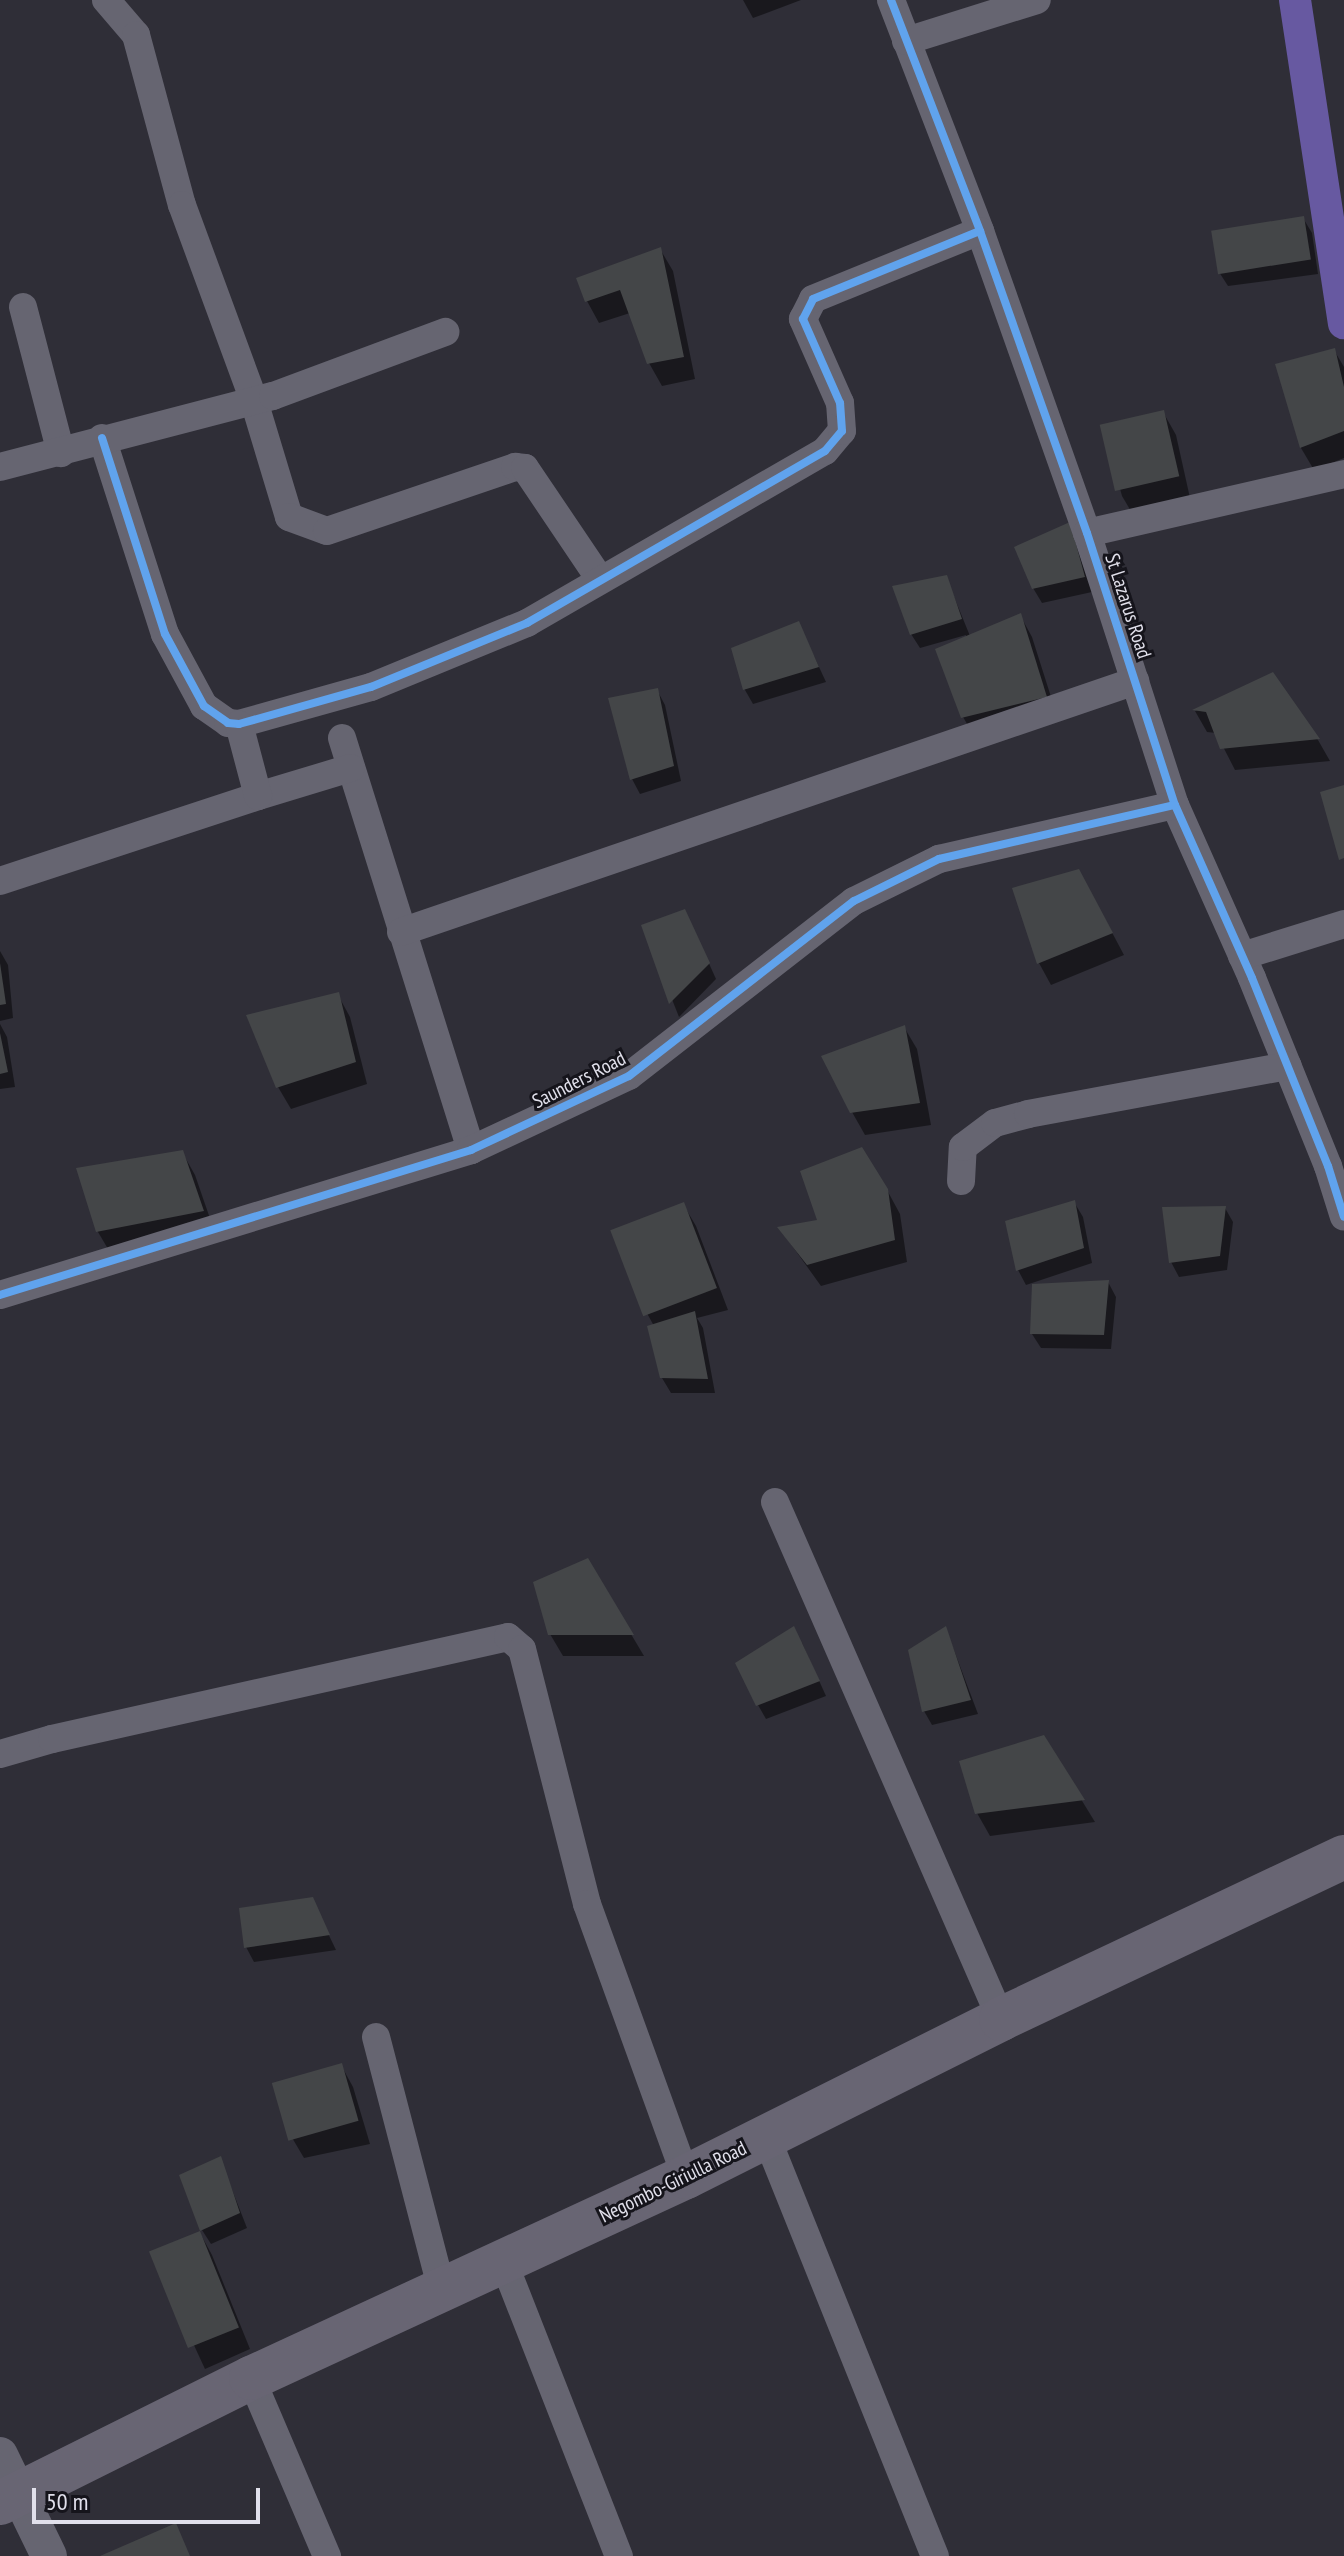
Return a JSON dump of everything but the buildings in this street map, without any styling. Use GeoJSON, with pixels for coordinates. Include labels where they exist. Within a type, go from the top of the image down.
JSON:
{"type":"FeatureCollection","features":[{"type":"Feature","properties":{"kind":"main road","name":"Negombo-Giriulla Road"},"geometry":{"type":"LineString","coordinates":[[9,2498],[251,2378],[686,2177],[1001,2019],[1344,1857]]}},
{"type":"Feature","properties":{"kind":"street"},"geometry":{"type":"LineString","coordinates":[[106,0],[136,35],[182,205],[254,401],[289,517],[327,531],[515,467],[525,468],[600,579]]}},
{"type":"Feature","properties":{"kind":"street","name":"St Lazarus Road"},"geometry":{"type":"LineString","coordinates":[[891,0],[980,231],[1087,533],[1175,805],[1288,1066],[1336,1163],[1344,1217]]}},
{"type":"Feature","properties":{"kind":"street"},"geometry":{"type":"LineString","coordinates":[[906,41],[1037,0]]}},
{"type":"Feature","properties":{"kind":"street"},"geometry":{"type":"LineString","coordinates":[[102,438],[165,634],[204,706],[228,723],[239,724],[371,687],[527,623],[825,451],[842,431],[840,403],[803,319],[813,299],[980,231]]}},
{"type":"Feature","properties":{"kind":"street"},"geometry":{"type":"LineString","coordinates":[[23,307],[61,453]]}},
{"type":"Feature","properties":{"kind":"street"},"geometry":{"type":"LineString","coordinates":[[0,467],[61,453],[102,438],[254,401],[445,332]]}},
{"type":"Feature","properties":{"kind":"street"},"geometry":{"type":"LineString","coordinates":[[1087,533],[1344,474]]}},
{"type":"Feature","properties":{"kind":"street"},"geometry":{"type":"LineString","coordinates":[[401,932],[1135,681]]}},
{"type":"Feature","properties":{"kind":"street"},"geometry":{"type":"LineString","coordinates":[[239,724],[258,796]]}},
{"type":"Feature","properties":{"kind":"street"},"geometry":{"type":"LineString","coordinates":[[342,738],[471,1150]]}},
{"type":"Feature","properties":{"kind":"street"},"geometry":{"type":"LineString","coordinates":[[0,881],[351,768]]}},
{"type":"Feature","properties":{"kind":"street","name":"Saunders Road"},"geometry":{"type":"LineString","coordinates":[[0,1295],[471,1150],[629,1076],[854,901],[939,859],[1175,805]]}},
{"type":"Feature","properties":{"kind":"street"},"geometry":{"type":"LineString","coordinates":[[1242,956],[1344,924]]}},
{"type":"Feature","properties":{"kind":"street"},"geometry":{"type":"LineString","coordinates":[[961,1181],[963,1147],[995,1123],[1028,1114],[1288,1066]]}},
{"type":"Feature","properties":{"kind":"street"},"geometry":{"type":"LineString","coordinates":[[775,1502],[1001,2019]]}},
{"type":"Feature","properties":{"kind":"street"},"geometry":{"type":"LineString","coordinates":[[0,1754],[52,1739],[508,1637],[522,1649],[587,1904],[686,2177]]}},
{"type":"Feature","properties":{"kind":"street"},"geometry":{"type":"LineString","coordinates":[[376,2037],[442,2291]]}},
{"type":"Feature","properties":{"kind":"street"},"geometry":{"type":"LineString","coordinates":[[766,2136],[935,2556]]}},
{"type":"Feature","properties":{"kind":"street"},"geometry":{"type":"LineString","coordinates":[[504,2263],[619,2556]]}},
{"type":"Feature","properties":{"kind":"street"},"geometry":{"type":"LineString","coordinates":[[251,2378],[327,2556]]}},
{"type":"Feature","properties":{"kind":"street"},"geometry":{"type":"LineString","coordinates":[[0,2455],[9,2498],[49,2556]]}},
{"type":"Feature","properties":{"kind":"waterway"},"geometry":{"type":"LineString","coordinates":[[1295,0],[1344,323]]}},
{"type":"Feature","properties":{"kind":"cycle path"},"geometry":{"type":"LineString","coordinates":[[891,0],[980,231],[1087,533],[1175,805],[1252,978],[1328,1166],[1344,1217]]}},
{"type":"Feature","properties":{"kind":"cycle path"},"geometry":{"type":"LineString","coordinates":[[102,438],[165,634],[204,706],[228,723],[239,724],[371,687],[527,623],[825,451],[842,431],[840,403],[803,319],[813,299],[980,231]]}},
{"type":"Feature","properties":{"kind":"cycle path"},"geometry":{"type":"LineString","coordinates":[[0,1295],[471,1150],[629,1076],[854,901],[939,859],[1175,805]]}}]}
